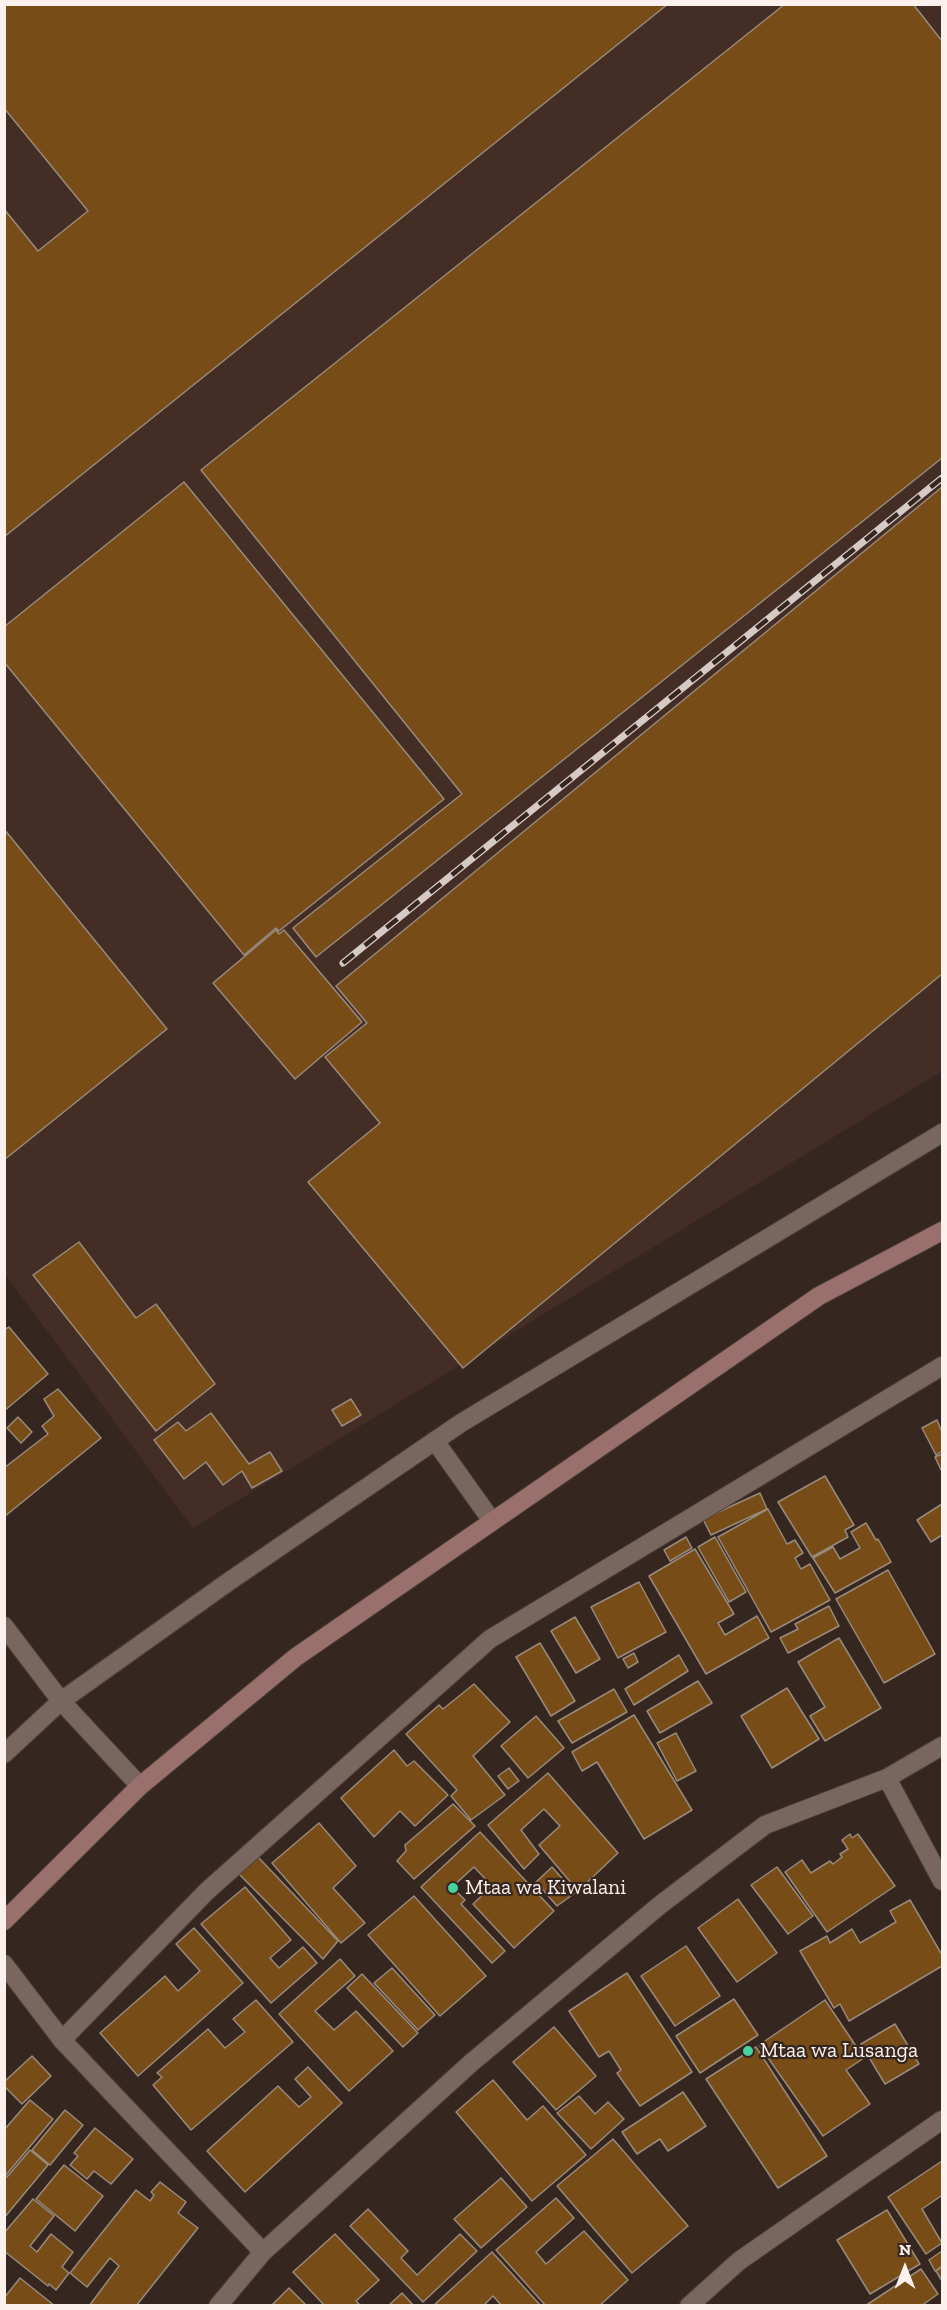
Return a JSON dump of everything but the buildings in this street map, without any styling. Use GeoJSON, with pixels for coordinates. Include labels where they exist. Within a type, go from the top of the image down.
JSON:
{"type":"FeatureCollection","features":[{"type":"Feature","properties":{"kind":"street"},"geometry":{"type":"LineString","coordinates":[[4,1754],[61,1701],[231,1580],[461,1423],[942,1134]]}},
{"type":"Feature","properties":{"kind":"street"},"geometry":{"type":"LineString","coordinates":[[4,1921],[141,1786],[296,1657],[819,1296],[942,1232]]}},
{"type":"Feature","properties":{"kind":"street"},"geometry":{"type":"LineString","coordinates":[[62,2040],[207,1892],[490,1639],[942,1366]]}},
{"type":"Feature","properties":{"kind":"street"},"geometry":{"type":"LineString","coordinates":[[435,1441],[492,1521]]}},
{"type":"Feature","properties":{"kind":"street"},"geometry":{"type":"LineString","coordinates":[[4,1626],[61,1701],[141,1786]]}},
{"type":"Feature","properties":{"kind":"street"},"geometry":{"type":"LineString","coordinates":[[218,2306],[263,2252],[471,2063],[660,1905],[765,1825],[887,1778],[942,1746]]}},
{"type":"Feature","properties":{"kind":"street"},"geometry":{"type":"LineString","coordinates":[[887,1778],[942,1881]]}},
{"type":"Feature","properties":{"kind":"street"},"geometry":{"type":"LineString","coordinates":[[4,1964],[62,2040],[263,2252]]}},
{"type":"Feature","properties":{"kind":"street"},"geometry":{"type":"LineString","coordinates":[[689,2306],[739,2261],[942,2120]]}},
{"type":"Feature","properties":{"kind":"shaded area"},"geometry":{"type":"Polygon","coordinates":[[[5,5],[942,5],[942,1071],[193,1528],[5,1274],[5,5]]]}},
{"type":"Feature","properties":{"kind":"railway"},"geometry":{"type":"LineString","coordinates":[[343,963],[942,478]]}},
{"type":"Feature","properties":{"kind":"place","name":"Mtaa wa Kiwalani"},"geometry":{"type":"Point","coordinates":[453,1888]}},
{"type":"Feature","properties":{"kind":"place","name":"Mtaa wa Lusanga"},"geometry":{"type":"Point","coordinates":[748,2051]}}]}
